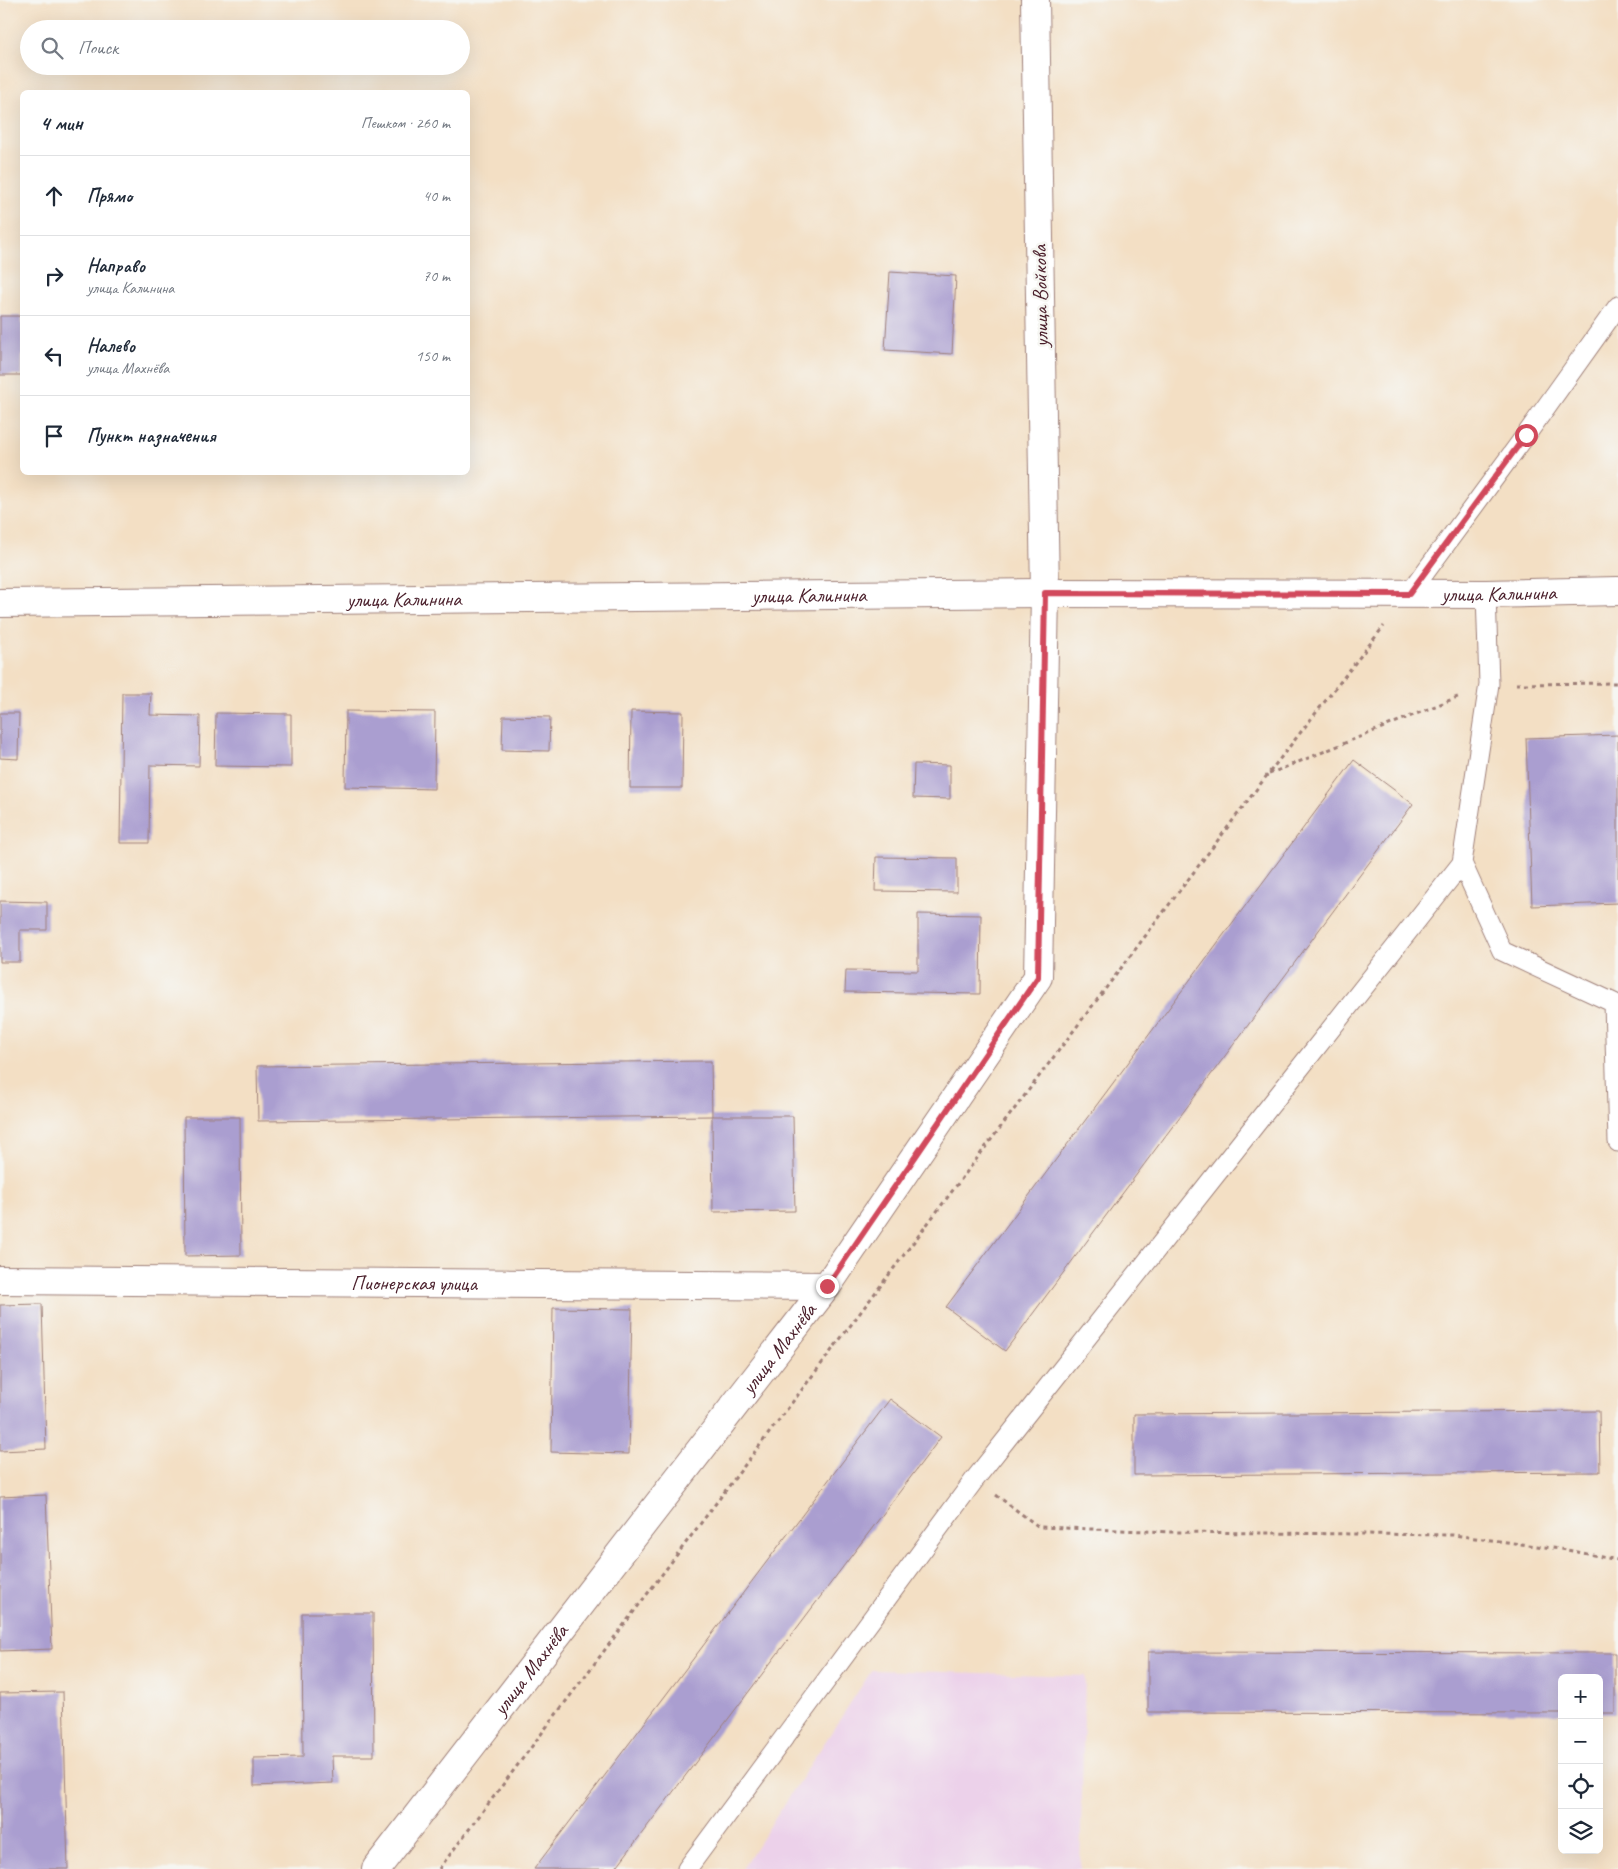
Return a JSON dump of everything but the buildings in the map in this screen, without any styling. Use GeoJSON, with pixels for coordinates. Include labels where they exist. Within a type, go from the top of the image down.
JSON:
{"type":"FeatureCollection","features":[{"type":"Feature","properties":{"kind":"street","name":"улица Войкова"},"geometry":{"type":"LineString","coordinates":[[1035,0],[1045,593]]}},
{"type":"Feature","properties":{"kind":"street","name":"улица Калинина"},"geometry":{"type":"LineString","coordinates":[[0,603],[1045,593],[1486,594],[1618,592]]}},
{"type":"Feature","properties":{"kind":"street","name":"улица Махнёва"},"geometry":{"type":"LineString","coordinates":[[376,1869],[827,1286],[1038,977],[1045,593]]}},
{"type":"Feature","properties":{"kind":"street","name":"Пионерская улица"},"geometry":{"type":"LineString","coordinates":[[0,1280],[827,1286]]}},
{"type":"Feature","properties":{"kind":"lane"},"geometry":{"type":"LineString","coordinates":[[1409,594],[1618,306]]}},
{"type":"Feature","properties":{"kind":"lane"},"geometry":{"type":"LineString","coordinates":[[686,1869],[975,1479],[1462,862],[1489,684],[1486,594]]}},
{"type":"Feature","properties":{"kind":"lane"},"geometry":{"type":"LineString","coordinates":[[1462,862],[1502,950],[1614,1004],[1618,1142]]}},
{"type":"Feature","properties":{"kind":"path"},"geometry":{"type":"LineString","coordinates":[[440,1869],[1268,774],[1409,594]]}},
{"type":"Feature","properties":{"kind":"path"},"geometry":{"type":"LineString","coordinates":[[1268,774],[1489,684],[1618,683]]}},
{"type":"Feature","properties":{"kind":"path"},"geometry":{"type":"LineString","coordinates":[[975,1479],[1039,1527],[1172,1532],[1453,1535],[1567,1550],[1618,1560]]}},
{"type":"Feature","properties":{"kind":"shaded area"},"geometry":{"type":"Polygon","coordinates":[[[872,1670],[1085,1676],[1080,1869],[742,1869],[872,1670]]]}},
{"type":"Feature","properties":{"kind":"route"},"geometry":{"type":"LineString","coordinates":[[827,1286],[1038,977],[1045,593],[1409,594],[1526,435]]}}]}
